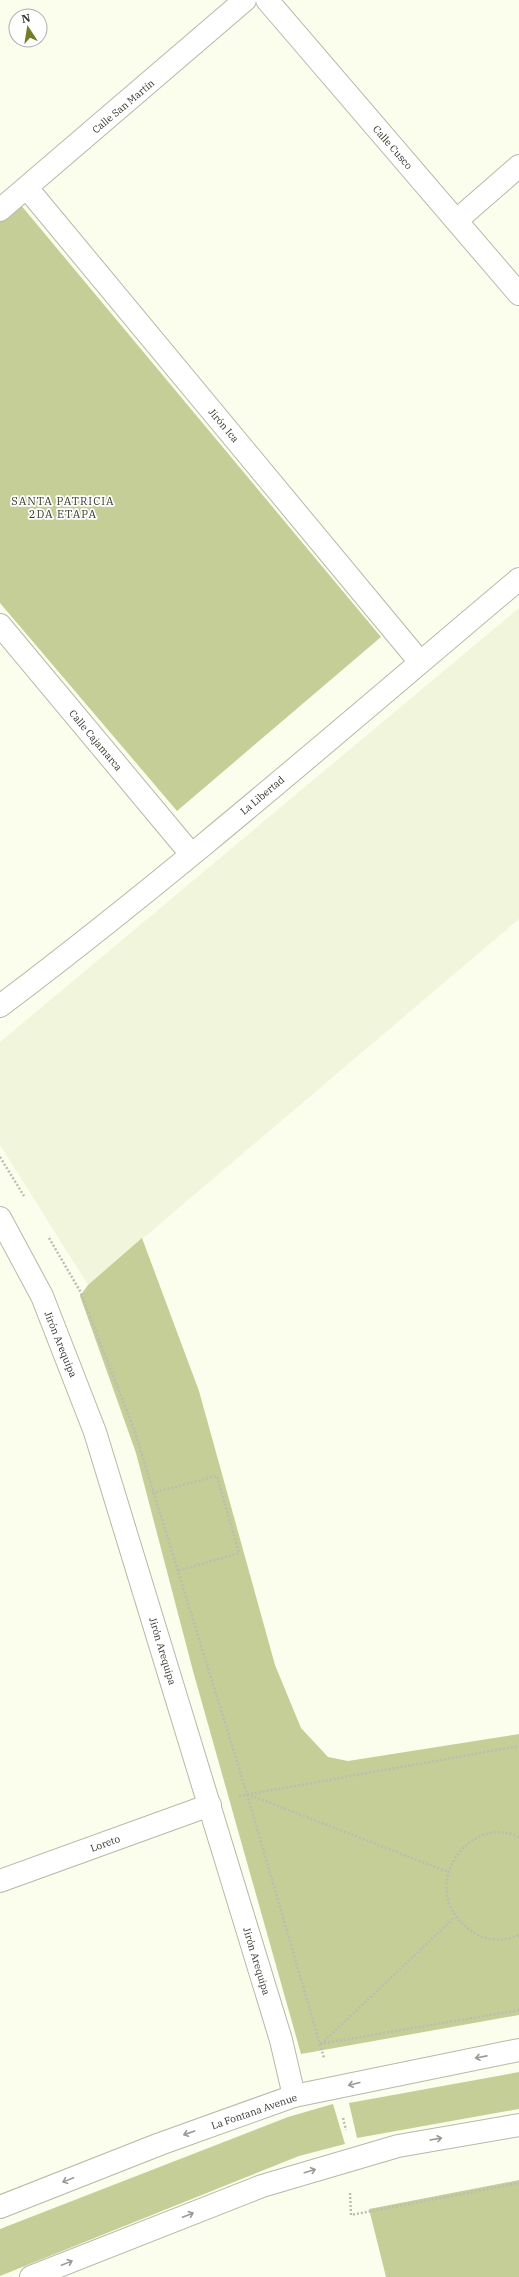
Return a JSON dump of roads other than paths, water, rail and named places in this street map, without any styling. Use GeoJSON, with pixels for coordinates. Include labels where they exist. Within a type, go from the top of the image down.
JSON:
{"type":"FeatureCollection","features":[{"type":"Feature","properties":{"kind":"street","name":"Calle San Martín"},"geometry":{"type":"LineString","coordinates":[[0,210],[245,0]]}},
{"type":"Feature","properties":{"kind":"street","name":"Calle Cusco"},"geometry":{"type":"LineString","coordinates":[[267,0],[519,294]]}},
{"type":"Feature","properties":{"kind":"street"},"geometry":{"type":"LineString","coordinates":[[457,220],[519,166]]}},
{"type":"Feature","properties":{"kind":"street","name":"Jirón Ica"},"geometry":{"type":"LineString","coordinates":[[27,188],[420,662]]}},
{"type":"Feature","properties":{"kind":"street","name":"La Libertad"},"geometry":{"type":"LineString","coordinates":[[0,1006],[77,948],[519,579]]}},
{"type":"Feature","properties":{"kind":"street","name":"Calle Cajamarca"},"geometry":{"type":"LineString","coordinates":[[0,626],[191,854]]}},
{"type":"Feature","properties":{"kind":"street","name":"Jirón Arequipa"},"geometry":{"type":"LineString","coordinates":[[0,1218],[42,1296],[95,1432],[281,2040],[294,2096]]}},
{"type":"Feature","properties":{"kind":"street","name":"Loreto"},"geometry":{"type":"LineString","coordinates":[[0,1881],[210,1805]]}},
{"type":"Feature","properties":{"kind":"street","name":"La Fontana Avenue"},"geometry":{"type":"LineString","coordinates":[[0,2207],[160,2144],[294,2096],[519,2050]]}},
{"type":"Feature","properties":{"kind":"street"},"geometry":{"type":"LineString","coordinates":[[31,2277],[262,2186],[398,2146],[519,2125]]}},
{"type":"Feature","properties":{"kind":"district","name":"SANTA PATRICIA 2DA ETAPA"},"geometry":{"type":"Point","coordinates":[63,507]}}]}
